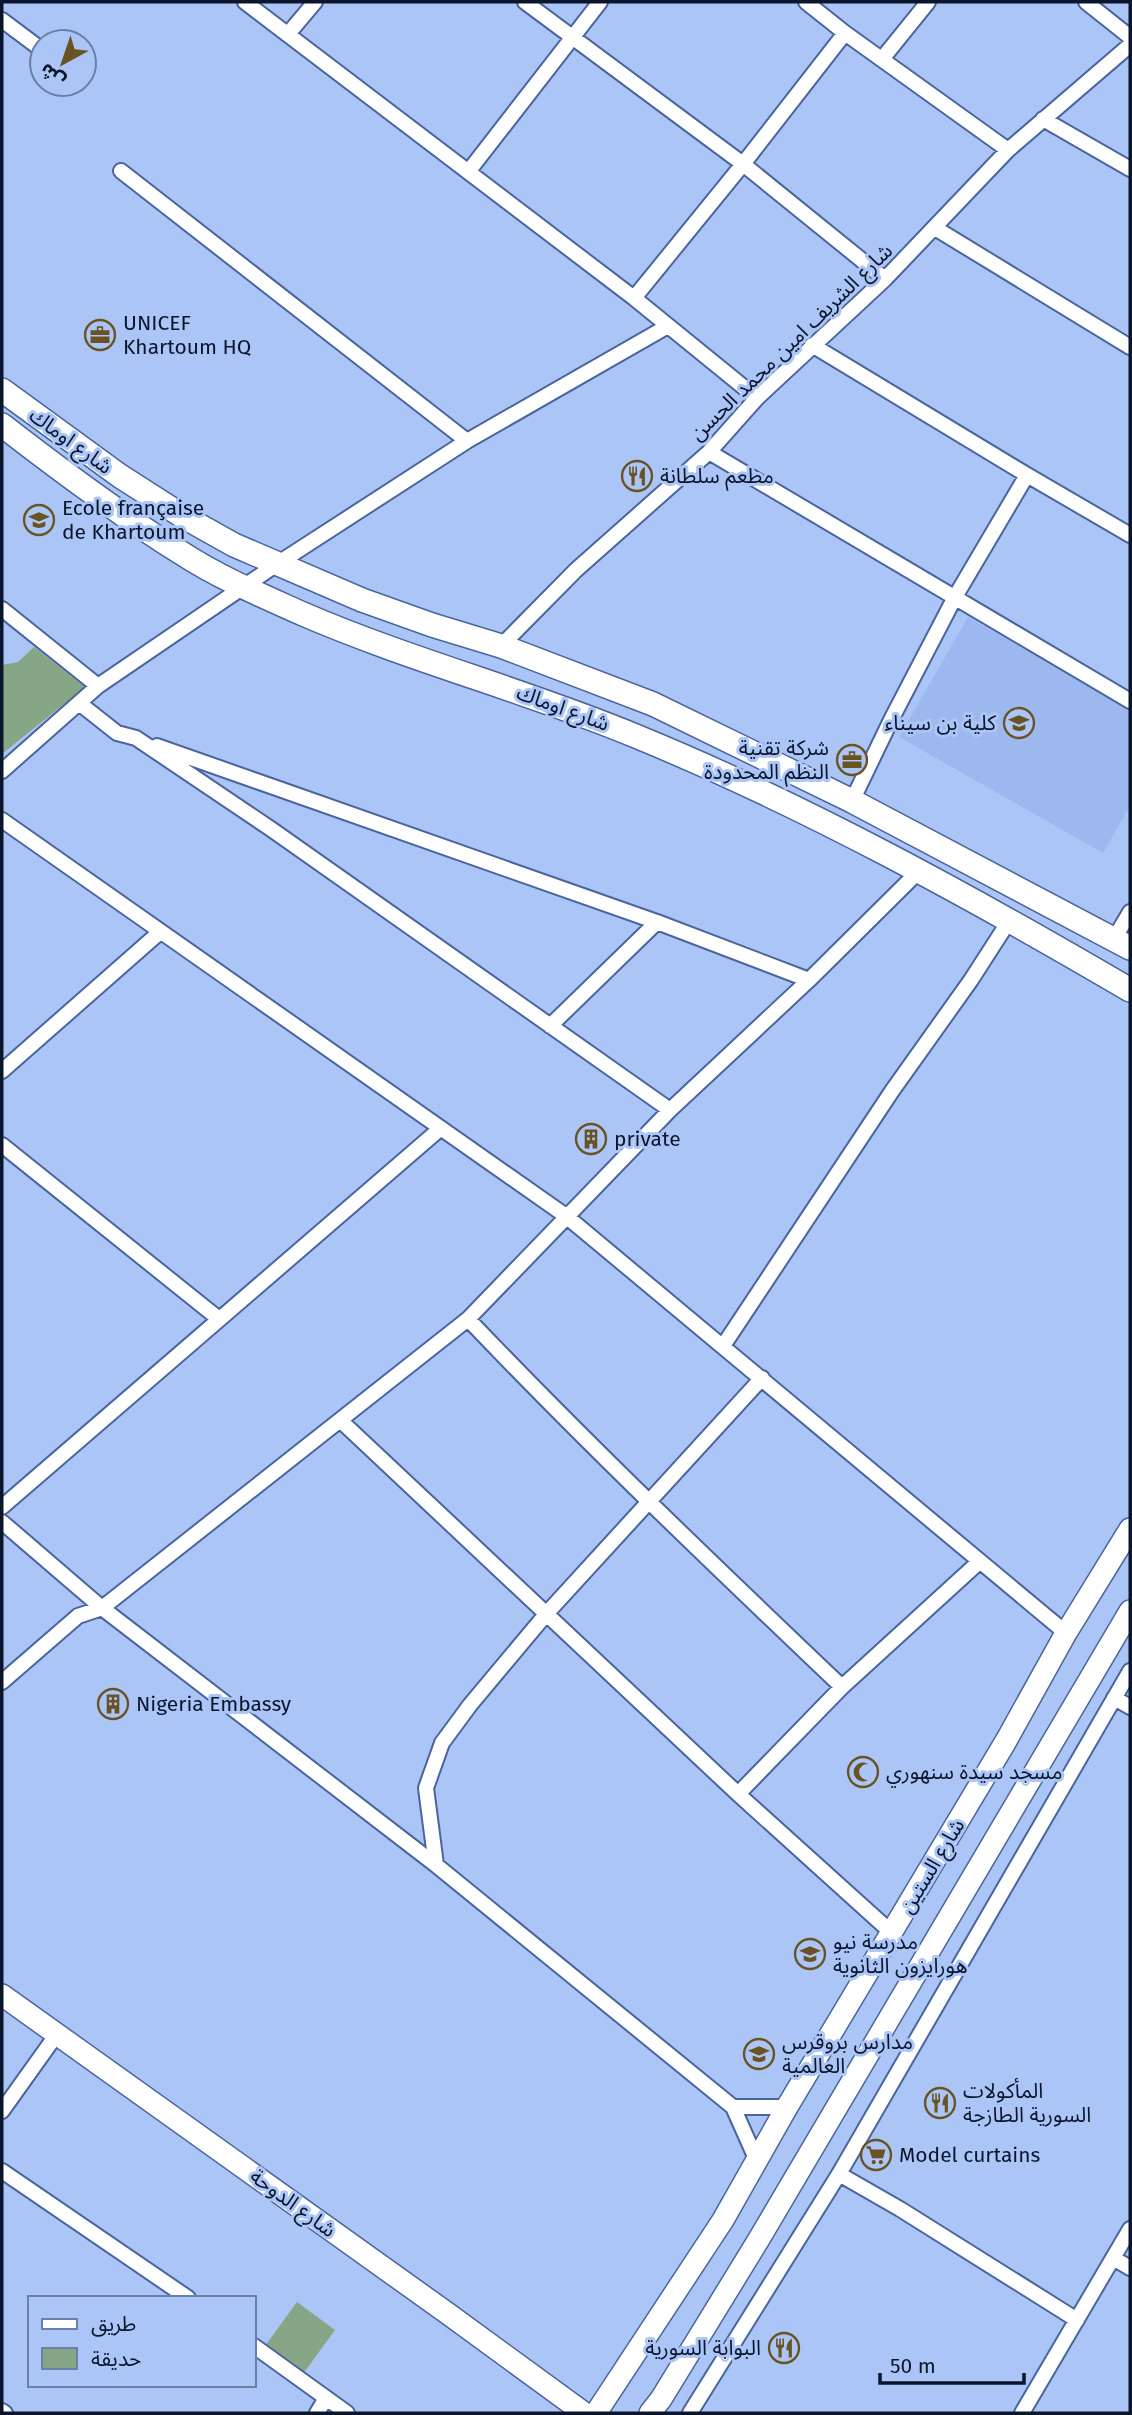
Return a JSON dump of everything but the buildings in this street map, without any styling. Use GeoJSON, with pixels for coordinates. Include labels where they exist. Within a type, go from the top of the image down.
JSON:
{"type":"FeatureCollection","features":[{"type":"Feature","properties":{"kind":"main road","name":"شارع اوماك"},"geometry":{"type":"LineString","coordinates":[[2,390],[90,454],[184,517],[234,545],[362,600],[501,646],[653,705],[852,801],[1122,944]]}},
{"type":"Feature","properties":{"kind":"main road","name":"شارع اوماك"},"geometry":{"type":"LineString","coordinates":[[2,425],[185,556],[244,586],[303,614],[383,645],[559,705],[726,775],[918,872],[1130,990]]}},
{"type":"Feature","properties":{"kind":"main road","name":"شارع الستين"},"geometry":{"type":"LineString","coordinates":[[596,2413],[723,2220],[787,2107],[1006,1741],[1066,1633],[1130,1529]]}},
{"type":"Feature","properties":{"kind":"main road","name":"شارع الستين"},"geometry":{"type":"LineString","coordinates":[[650,2413],[759,2239],[1130,1611]]}},
{"type":"Feature","properties":{"kind":"main road","name":"شارع الدوحة"},"geometry":{"type":"LineString","coordinates":[[2,1995],[584,2413]]}},
{"type":"Feature","properties":{"kind":"street"},"geometry":{"type":"LineString","coordinates":[[246,2],[634,298],[757,398]]}},
{"type":"Feature","properties":{"kind":"street"},"geometry":{"type":"LineString","coordinates":[[288,34],[315,2]]}},
{"type":"Feature","properties":{"kind":"street"},"geometry":{"type":"LineString","coordinates":[[525,2],[743,164],[885,279]]}},
{"type":"Feature","properties":{"kind":"street"},"geometry":{"type":"LineString","coordinates":[[468,172],[600,2]]}},
{"type":"Feature","properties":{"kind":"street"},"geometry":{"type":"LineString","coordinates":[[806,2],[1008,150]]}},
{"type":"Feature","properties":{"kind":"street"},"geometry":{"type":"LineString","coordinates":[[882,59],[928,2]]}},
{"type":"Feature","properties":{"kind":"street"},"geometry":{"type":"LineString","coordinates":[[1086,2],[1130,37]]}},
{"type":"Feature","properties":{"kind":"street"},"geometry":{"type":"LineString","coordinates":[[2,20],[28,40]]}},
{"type":"Feature","properties":{"kind":"street"},"geometry":{"type":"LineString","coordinates":[[634,298],[845,33]]}},
{"type":"Feature","properties":{"kind":"street","name":"شارع الشريف امين محمد الحسن"},"geometry":{"type":"LineString","coordinates":[[501,646],[576,570],[709,452],[757,398],[885,279],[1008,150],[1130,45]]}},
{"type":"Feature","properties":{"kind":"street"},"geometry":{"type":"LineString","coordinates":[[1043,119],[1130,169]]}},
{"type":"Feature","properties":{"kind":"street"},"geometry":{"type":"LineString","coordinates":[[121,171],[467,441]]}},
{"type":"Feature","properties":{"kind":"street"},"geometry":{"type":"LineString","coordinates":[[935,228],[1130,347]]}},
{"type":"Feature","properties":{"kind":"street"},"geometry":{"type":"LineString","coordinates":[[2,771],[98,686],[244,586],[467,441],[668,326]]}},
{"type":"Feature","properties":{"kind":"street"},"geometry":{"type":"LineString","coordinates":[[812,345],[1027,475],[1130,532]]}},
{"type":"Feature","properties":{"kind":"street"},"geometry":{"type":"LineString","coordinates":[[709,452],[1130,701]]}},
{"type":"Feature","properties":{"kind":"street"},"geometry":{"type":"LineString","coordinates":[[852,801],[955,597],[1027,475]]}},
{"type":"Feature","properties":{"kind":"street"},"geometry":{"type":"LineString","coordinates":[[2,609],[98,686]]}},
{"type":"Feature","properties":{"kind":"street"},"geometry":{"type":"LineString","coordinates":[[79,703],[117,733],[657,922],[809,980]]}},
{"type":"Feature","properties":{"kind":"street"},"geometry":{"type":"LineString","coordinates":[[136,738],[271,829],[670,1110]]}},
{"type":"Feature","properties":{"kind":"street"},"geometry":{"type":"LineString","coordinates":[[2,820],[566,1216],[1066,1633]]}},
{"type":"Feature","properties":{"kind":"street"},"geometry":{"type":"LineString","coordinates":[[2,1682],[78,1616],[102,1608],[468,1319],[670,1110],[809,980],[918,872]]}},
{"type":"Feature","properties":{"kind":"street"},"geometry":{"type":"LineString","coordinates":[[1122,944],[1130,912]]}},
{"type":"Feature","properties":{"kind":"street"},"geometry":{"type":"LineString","coordinates":[[723,1346],[892,1091],[971,980],[1009,921]]}},
{"type":"Feature","properties":{"kind":"street"},"geometry":{"type":"LineString","coordinates":[[550,1026],[657,922]]}},
{"type":"Feature","properties":{"kind":"street"},"geometry":{"type":"LineString","coordinates":[[2,1071],[160,932]]}},
{"type":"Feature","properties":{"kind":"street"},"geometry":{"type":"LineString","coordinates":[[2,1507],[441,1128]]}},
{"type":"Feature","properties":{"kind":"street"},"geometry":{"type":"LineString","coordinates":[[2,1145],[219,1319]]}},
{"type":"Feature","properties":{"kind":"street"},"geometry":{"type":"LineString","coordinates":[[468,1319],[648,1502],[842,1687]]}},
{"type":"Feature","properties":{"kind":"street"},"geometry":{"type":"LineString","coordinates":[[436,1865],[426,1788],[442,1743],[547,1613],[762,1378]]}},
{"type":"Feature","properties":{"kind":"street"},"geometry":{"type":"LineString","coordinates":[[341,1421],[738,1794],[892,1933]]}},
{"type":"Feature","properties":{"kind":"street"},"geometry":{"type":"LineString","coordinates":[[2,1522],[102,1608],[436,1865],[733,2107],[757,2161]]}},
{"type":"Feature","properties":{"kind":"street"},"geometry":{"type":"LineString","coordinates":[[738,1794],[842,1687],[979,1562]]}},
{"type":"Feature","properties":{"kind":"street"},"geometry":{"type":"LineString","coordinates":[[690,2413],[839,2174],[1130,1671]]}},
{"type":"Feature","properties":{"kind":"street"},"geometry":{"type":"LineString","coordinates":[[1114,1698],[1130,1707]]}},
{"type":"Feature","properties":{"kind":"street"},"geometry":{"type":"LineString","coordinates":[[2,2111],[57,2034]]}},
{"type":"Feature","properties":{"kind":"street"},"geometry":{"type":"LineString","coordinates":[[733,2107],[787,2107]]}},
{"type":"Feature","properties":{"kind":"street"},"geometry":{"type":"LineString","coordinates":[[2,2171],[185,2296]]}},
{"type":"Feature","properties":{"kind":"street"},"geometry":{"type":"LineString","coordinates":[[839,2174],[1077,2320]]}},
{"type":"Feature","properties":{"kind":"street"},"geometry":{"type":"LineString","coordinates":[[1022,2413],[1130,2229]]}},
{"type":"Feature","properties":{"kind":"street"},"geometry":{"type":"LineString","coordinates":[[1113,2258],[1130,2268]]}},
{"type":"Feature","properties":{"kind":"street"},"geometry":{"type":"LineString","coordinates":[[256,2347],[346,2413]]}},
{"type":"Feature","properties":{"kind":"street"},"geometry":{"type":"LineString","coordinates":[[317,2413],[326,2398]]}},
{"type":"Feature","properties":{"kind":"shaded area","name":"كلية بن سيناء"},"geometry":{"type":"Polygon","coordinates":[[[968,617],[1130,709],[1130,806],[1103,853],[899,737],[968,617]]]}},
{"type":"Feature","properties":{"kind":"green space"},"geometry":{"type":"Polygon","coordinates":[[[34,647],[85,687],[2,754],[2,665],[18,662],[34,647]]]}},
{"type":"Feature","properties":{"kind":"green space"},"geometry":{"type":"Polygon","coordinates":[[[297,2302],[335,2330],[303,2374],[265,2346],[297,2302]]]}},
{"type":"Feature","properties":{"kind":"place","name":"UNICEF Khartoum HQ"},"geometry":{"type":"Point","coordinates":[100,335]}},
{"type":"Feature","properties":{"kind":"place","name":"مطعم سلطانة"},"geometry":{"type":"Point","coordinates":[637,476]}},
{"type":"Feature","properties":{"kind":"place","name":"Ecole française de Khartoum"},"geometry":{"type":"Point","coordinates":[39,520]}},
{"type":"Feature","properties":{"kind":"place","name":"كلية بن سيناء"},"geometry":{"type":"Point","coordinates":[1019,723]}},
{"type":"Feature","properties":{"kind":"place","name":"شركة تقنية النظم المحدودة"},"geometry":{"type":"Point","coordinates":[852,760]}},
{"type":"Feature","properties":{"kind":"place","name":"private"},"geometry":{"type":"Point","coordinates":[591,1139]}},
{"type":"Feature","properties":{"kind":"place","name":"Nigeria Embassy"},"geometry":{"type":"Point","coordinates":[113,1704]}},
{"type":"Feature","properties":{"kind":"place","name":"مسجد سيدة سنهوري"},"geometry":{"type":"Point","coordinates":[863,1772]}},
{"type":"Feature","properties":{"kind":"place","name":"مدرسة نيو هورايزون الثانوية"},"geometry":{"type":"Point","coordinates":[810,1954]}},
{"type":"Feature","properties":{"kind":"place","name":"مدارس بروقرس العالمية"},"geometry":{"type":"Point","coordinates":[759,2054]}},
{"type":"Feature","properties":{"kind":"place","name":"المأكولات السورية الطازجة"},"geometry":{"type":"Point","coordinates":[940,2103]}},
{"type":"Feature","properties":{"kind":"place","name":"Model curtains"},"geometry":{"type":"Point","coordinates":[876,2155]}},
{"type":"Feature","properties":{"kind":"place","name":"البوابة السورية"},"geometry":{"type":"Point","coordinates":[784,2348]}}]}
